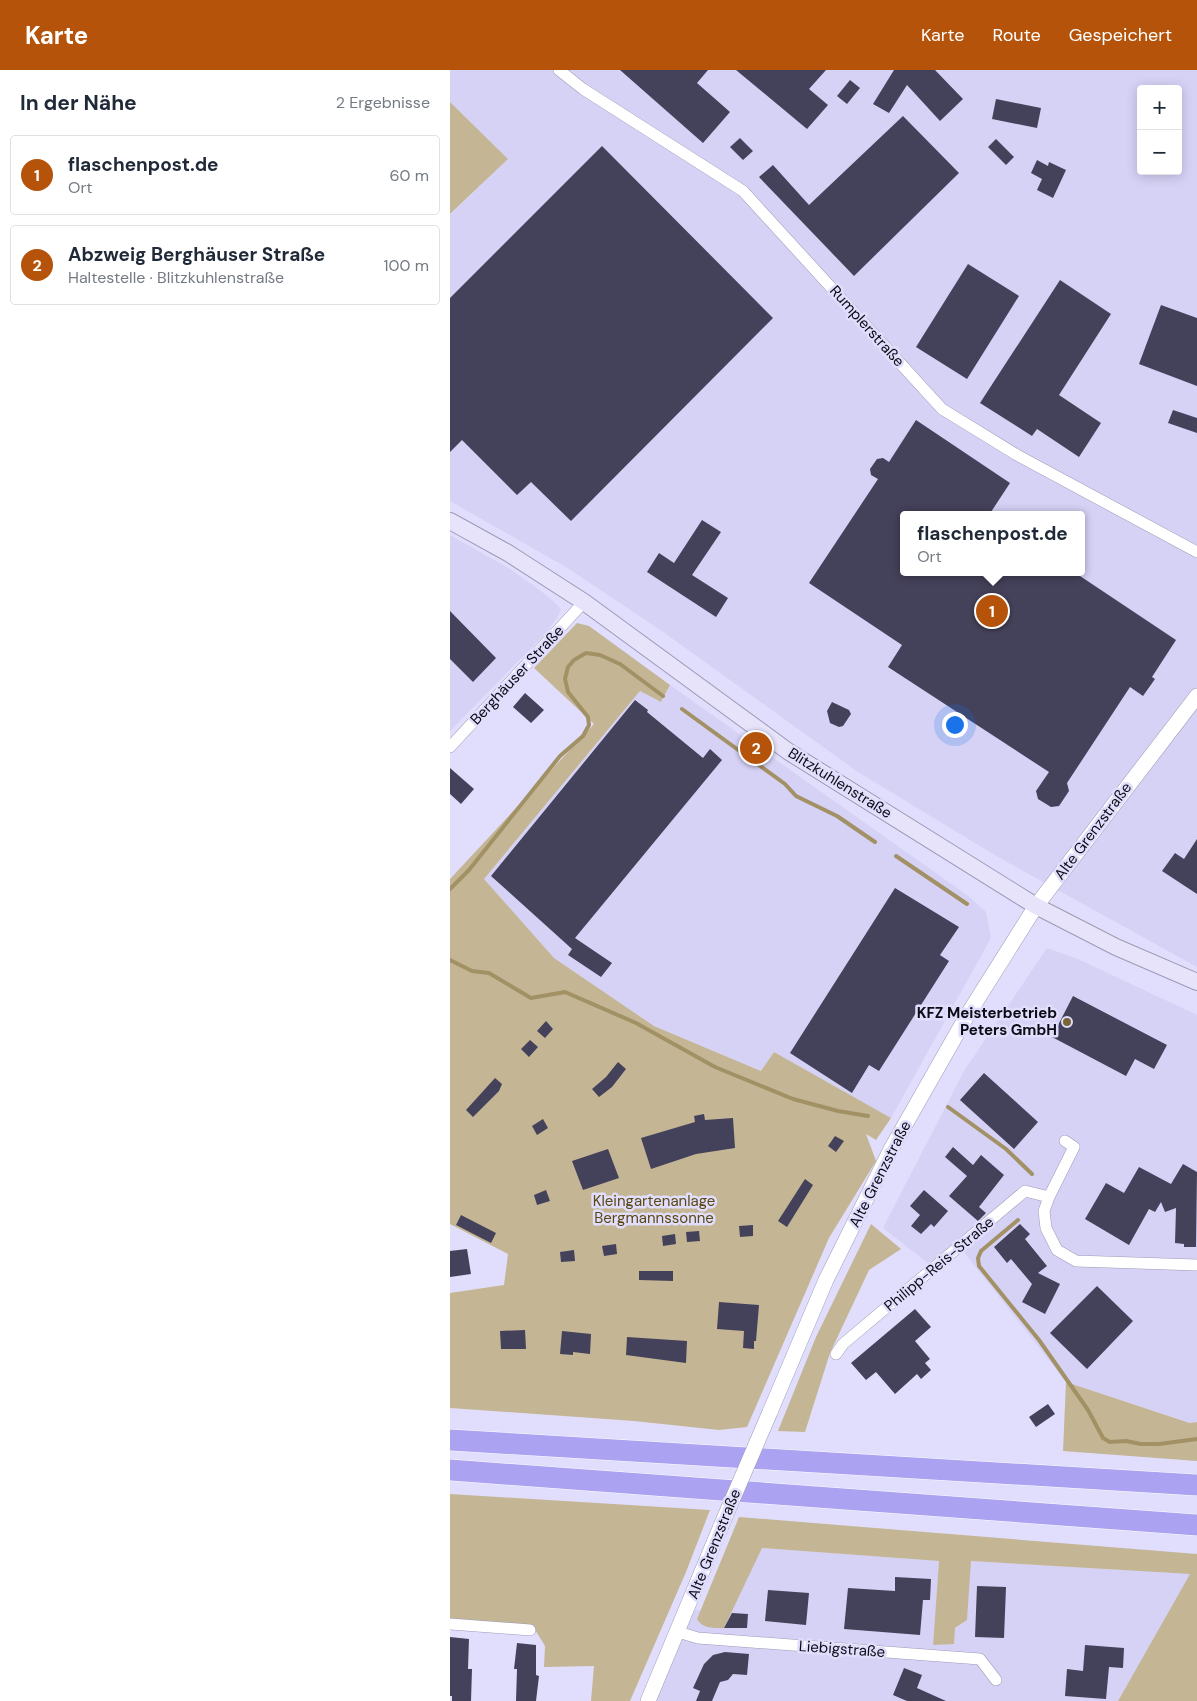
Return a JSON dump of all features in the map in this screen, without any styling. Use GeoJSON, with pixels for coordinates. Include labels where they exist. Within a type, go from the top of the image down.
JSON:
{"type":"FeatureCollection","features":[{"type":"Feature","properties":{"kind":"highway"},"geometry":{"type":"LineString","coordinates":[[450,1440],[1197,1485]]}},
{"type":"Feature","properties":{"kind":"highway"},"geometry":{"type":"LineString","coordinates":[[450,1470],[1197,1526]]}},
{"type":"Feature","properties":{"kind":"main road","name":"Blitzkuhlenstraße"},"geometry":{"type":"LineString","coordinates":[[450,521],[508,553],[584,602],[789,752],[1036,906],[1116,948],[1197,982]]}},
{"type":"Feature","properties":{"kind":"street","name":"Rumplerstraße"},"geometry":{"type":"LineString","coordinates":[[559,70],[583,88],[743,191],[942,409],[1017,456],[1197,552]]}},
{"type":"Feature","properties":{"kind":"street","name":"Berghäuser Straße"},"geometry":{"type":"LineString","coordinates":[[450,747],[584,602]]}},
{"type":"Feature","properties":{"kind":"street","name":"Alte Grenzstraße"},"geometry":{"type":"LineString","coordinates":[[648,1701],[826,1280],[890,1151],[968,1014],[1036,906],[1197,696]]}},
{"type":"Feature","properties":{"kind":"street"},"geometry":{"type":"LineString","coordinates":[[1065,1141],[1074,1147],[1044,1211],[1046,1228],[1051,1241],[1065,1257],[1087,1262],[1197,1265]]}},
{"type":"Feature","properties":{"kind":"street","name":"Philipp-Reis-Straße"},"geometry":{"type":"LineString","coordinates":[[836,1354],[843,1344],[1025,1191],[1049,1197]]}},
{"type":"Feature","properties":{"kind":"street"},"geometry":{"type":"LineString","coordinates":[[450,1624],[530,1630]]}},
{"type":"Feature","properties":{"kind":"street","name":"Liebigstraße"},"geometry":{"type":"LineString","coordinates":[[678,1632],[698,1638],[980,1659],[996,1680]]}},
{"type":"Feature","properties":{"kind":"shaded area"},"geometry":{"type":"Polygon","coordinates":[[[450,70],[1197,70],[1197,967],[998,857],[858,772],[666,634],[566,567],[450,501],[450,215],[508,159],[450,102],[450,70]]]}},
{"type":"Feature","properties":{"kind":"shaded area"},"geometry":{"type":"Polygon","coordinates":[[[450,535],[510,569],[541,591],[558,605],[561,610],[546,633],[450,731],[450,535]]]}},
{"type":"Feature","properties":{"kind":"shaded area"},"geometry":{"type":"Polygon","coordinates":[[[670,685],[967,895],[986,912],[991,938],[891,1118],[774,1052],[762,1071],[654,1026],[554,958],[484,879],[640,691],[661,702],[670,685]]]}},
{"type":"Feature","properties":{"kind":"shaded area"},"geometry":{"type":"Polygon","coordinates":[[[1047,948],[1078,959],[1197,1015],[1197,1422],[1192,1423],[1066,1382],[956,1242],[929,1264],[883,1228],[964,1071],[1047,948]]]}},
{"type":"Feature","properties":{"kind":"shaded area"},"geometry":{"type":"Polygon","coordinates":[[[761,1548],[939,1561],[933,1645],[967,1620],[970,1561],[1190,1574],[1118,1701],[648,1701],[688,1610],[732,1611],[761,1548]]]}},
{"type":"Feature","properties":{"kind":"green space"},"geometry":{"type":"Polygon","coordinates":[[[450,102],[508,159],[450,214],[450,102]]]}},
{"type":"Feature","properties":{"kind":"green space","name":"Kleingartenanlage Bergmannssonne"},"geometry":{"type":"Polygon","coordinates":[[[577,623],[589,626],[670,685],[661,702],[640,691],[484,879],[554,958],[654,1026],[761,1071],[774,1052],[891,1118],[876,1140],[866,1134],[876,1161],[829,1238],[747,1427],[719,1430],[634,1421],[450,1408],[450,1293],[504,1285],[508,1254],[450,1224],[450,879],[594,724],[534,668],[577,623]]]}},
{"type":"Feature","properties":{"kind":"green space"},"geometry":{"type":"Polygon","coordinates":[[[871,1224],[901,1249],[869,1270],[830,1353],[805,1432],[778,1431],[816,1337],[871,1224]]]}},
{"type":"Feature","properties":{"kind":"green space"},"geometry":{"type":"Polygon","coordinates":[[[1066,1382],[1190,1423],[1197,1422],[1197,1461],[1063,1451],[1066,1382]]]}},
{"type":"Feature","properties":{"kind":"green space"},"geometry":{"type":"Polygon","coordinates":[[[450,1494],[710,1510],[686,1572],[630,1701],[591,1701],[594,1666],[544,1667],[545,1646],[534,1628],[450,1622],[450,1494]]]}},
{"type":"Feature","properties":{"kind":"green space"},"geometry":{"type":"Polygon","coordinates":[[[739,1517],[1197,1554],[1197,1701],[1118,1701],[1190,1574],[971,1561],[967,1620],[955,1628],[954,1644],[933,1645],[939,1561],[762,1548],[724,1628],[702,1625],[697,1619],[739,1517]]]}},
{"type":"Feature","properties":{"kind":"building"},"geometry":{"type":"Polygon","coordinates":[[[620,70],[708,70],[697,83],[730,112],[703,143],[620,70]]]}},
{"type":"Feature","properties":{"kind":"building"},"geometry":{"type":"Polygon","coordinates":[[[736,70],[826,70],[809,89],[828,105],[807,129],[736,70]]]}},
{"type":"Feature","properties":{"kind":"building"},"geometry":{"type":"Polygon","coordinates":[[[894,70],[935,70],[963,99],[940,121],[907,85],[889,113],[873,104],[894,70]]]}},
{"type":"Feature","properties":{"kind":"building"},"geometry":{"type":"Polygon","coordinates":[[[850,80],[860,88],[847,104],[837,96],[850,80]]]}},
{"type":"Feature","properties":{"kind":"building"},"geometry":{"type":"Polygon","coordinates":[[[996,99],[1041,108],[1037,128],[992,119],[996,99]]]}},
{"type":"Feature","properties":{"kind":"building"},"geometry":{"type":"Polygon","coordinates":[[[903,116],[959,173],[854,276],[759,177],[773,165],[809,205],[903,116]]]}},
{"type":"Feature","properties":{"kind":"building"},"geometry":{"type":"Polygon","coordinates":[[[740,138],[753,151],[743,160],[730,147],[740,138]]]}},
{"type":"Feature","properties":{"kind":"building"},"geometry":{"type":"Polygon","coordinates":[[[996,139],[1014,157],[1006,165],[988,147],[996,139]]]}},
{"type":"Feature","properties":{"kind":"building"},"geometry":{"type":"Polygon","coordinates":[[[602,146],[773,318],[571,521],[531,482],[517,495],[462,440],[450,452],[450,298],[602,146]]]}},
{"type":"Feature","properties":{"kind":"building"},"geometry":{"type":"Polygon","coordinates":[[[1037,160],[1048,166],[1049,162],[1066,170],[1053,198],[1037,190],[1042,179],[1031,173],[1037,160]]]}},
{"type":"Feature","properties":{"kind":"building"},"geometry":{"type":"Polygon","coordinates":[[[968,264],[1019,296],[967,379],[916,347],[968,264]]]}},
{"type":"Feature","properties":{"kind":"building"},"geometry":{"type":"Polygon","coordinates":[[[1060,280],[1111,314],[1059,395],[1101,423],[1079,457],[1037,429],[1032,436],[980,403],[1060,280]]]}},
{"type":"Feature","properties":{"kind":"building"},"geometry":{"type":"Polygon","coordinates":[[[1161,305],[1197,318],[1197,386],[1139,364],[1161,305]]]}},
{"type":"Feature","properties":{"kind":"building"},"geometry":{"type":"Polygon","coordinates":[[[1173,410],[1197,418],[1197,433],[1168,423],[1173,410]]]}},
{"type":"Feature","properties":{"kind":"building"},"geometry":{"type":"Polygon","coordinates":[[[916,420],[1010,483],[992,511],[900,511],[900,576],[1080,576],[1176,640],[1152,677],[1155,679],[1143,696],[1130,687],[1067,783],[1069,791],[1059,806],[1051,807],[1038,799],[1036,791],[1049,772],[888,667],[902,645],[809,583],[878,479],[871,475],[870,469],[877,459],[883,458],[889,462],[916,420]]]}},
{"type":"Feature","properties":{"kind":"building"},"geometry":{"type":"Polygon","coordinates":[[[702,520],[721,532],[692,575],[728,598],[716,617],[647,572],[659,553],[674,563],[702,520]]]}},
{"type":"Feature","properties":{"kind":"building"},"geometry":{"type":"Polygon","coordinates":[[[450,611],[496,658],[473,682],[450,659],[450,611]]]}},
{"type":"Feature","properties":{"kind":"building"},"geometry":{"type":"Polygon","coordinates":[[[525,693],[544,710],[531,723],[513,707],[525,693]]]}},
{"type":"Feature","properties":{"kind":"building"},"geometry":{"type":"Polygon","coordinates":[[[635,700],[703,758],[710,749],[722,760],[575,938],[612,963],[601,977],[568,955],[572,949],[491,876],[635,700]]]}},
{"type":"Feature","properties":{"kind":"building"},"geometry":{"type":"Polygon","coordinates":[[[832,702],[849,710],[851,714],[843,726],[839,727],[830,723],[827,711],[832,702]]]}},
{"type":"Feature","properties":{"kind":"building"},"geometry":{"type":"Polygon","coordinates":[[[450,768],[474,789],[461,804],[450,794],[450,768]]]}},
{"type":"Feature","properties":{"kind":"building"},"geometry":{"type":"Polygon","coordinates":[[[1197,839],[1197,894],[1162,871],[1175,853],[1184,859],[1197,839]]]}},
{"type":"Feature","properties":{"kind":"building"},"geometry":{"type":"Polygon","coordinates":[[[895,888],[959,927],[940,955],[949,961],[879,1071],[869,1065],[852,1093],[790,1053],[895,888]]]}},
{"type":"Feature","properties":{"kind":"building"},"geometry":{"type":"Polygon","coordinates":[[[1073,996],[1167,1045],[1154,1069],[1135,1059],[1126,1076],[1052,1037],[1073,996]]]}},
{"type":"Feature","properties":{"kind":"building"},"geometry":{"type":"Polygon","coordinates":[[[546,1021],[553,1029],[545,1038],[537,1031],[546,1021]]]}},
{"type":"Feature","properties":{"kind":"building"},"geometry":{"type":"Polygon","coordinates":[[[530,1040],[538,1047],[529,1057],[521,1049],[530,1040]]]}},
{"type":"Feature","properties":{"kind":"building"},"geometry":{"type":"Polygon","coordinates":[[[618,1062],[626,1069],[612,1087],[599,1097],[592,1089],[606,1077],[618,1062]]]}},
{"type":"Feature","properties":{"kind":"building"},"geometry":{"type":"Polygon","coordinates":[[[984,1073],[1038,1122],[1014,1149],[960,1100],[984,1073]]]}},
{"type":"Feature","properties":{"kind":"building"},"geometry":{"type":"Polygon","coordinates":[[[495,1078],[502,1084],[499,1091],[473,1117],[466,1110],[495,1078]]]}},
{"type":"Feature","properties":{"kind":"building"},"geometry":{"type":"Polygon","coordinates":[[[704,1114],[705,1120],[733,1118],[735,1148],[696,1154],[651,1169],[641,1138],[695,1122],[694,1116],[704,1114]]]}},
{"type":"Feature","properties":{"kind":"building"},"geometry":{"type":"Polygon","coordinates":[[[543,1119],[548,1128],[537,1135],[532,1126],[543,1119]]]}},
{"type":"Feature","properties":{"kind":"building"},"geometry":{"type":"Polygon","coordinates":[[[835,1136],[844,1141],[836,1152],[828,1146],[835,1136]]]}},
{"type":"Feature","properties":{"kind":"building"},"geometry":{"type":"Polygon","coordinates":[[[953,1147],[973,1165],[981,1155],[1004,1175],[979,1207],[986,1213],[978,1221],[949,1196],[967,1176],[945,1157],[953,1147]]]}},
{"type":"Feature","properties":{"kind":"building"},"geometry":{"type":"Polygon","coordinates":[[[608,1149],[619,1178],[583,1190],[572,1161],[608,1149]]]}},
{"type":"Feature","properties":{"kind":"building"},"geometry":{"type":"Polygon","coordinates":[[[1183,1164],[1197,1172],[1196,1247],[1184,1247],[1184,1244],[1175,1243],[1176,1208],[1165,1212],[1161,1202],[1155,1212],[1149,1209],[1129,1245],[1085,1219],[1106,1183],[1124,1193],[1139,1167],[1171,1184],[1183,1164]]]}},
{"type":"Feature","properties":{"kind":"building"},"geometry":{"type":"Polygon","coordinates":[[[805,1179],[813,1185],[787,1227],[778,1221],[805,1179]]]}},
{"type":"Feature","properties":{"kind":"building"},"geometry":{"type":"Polygon","coordinates":[[[546,1190],[550,1201],[537,1205],[534,1195],[546,1190]]]}},
{"type":"Feature","properties":{"kind":"building"},"geometry":{"type":"Polygon","coordinates":[[[924,1190],[948,1211],[934,1227],[931,1224],[921,1234],[911,1226],[920,1215],[910,1206],[924,1190]]]}},
{"type":"Feature","properties":{"kind":"building"},"geometry":{"type":"Polygon","coordinates":[[[461,1215],[496,1233],[491,1243],[456,1225],[461,1215]]]}},
{"type":"Feature","properties":{"kind":"building"},"geometry":{"type":"Polygon","coordinates":[[[1020,1224],[1030,1234],[1025,1239],[1047,1266],[1038,1273],[1060,1284],[1045,1314],[1022,1302],[1032,1284],[1011,1259],[1007,1263],[994,1247],[1020,1224]]]}},
{"type":"Feature","properties":{"kind":"building"},"geometry":{"type":"Polygon","coordinates":[[[753,1225],[753,1236],[740,1237],[739,1226],[753,1225]]]}},
{"type":"Feature","properties":{"kind":"building"},"geometry":{"type":"Polygon","coordinates":[[[699,1231],[700,1241],[687,1242],[686,1232],[699,1231]]]}},
{"type":"Feature","properties":{"kind":"building"},"geometry":{"type":"Polygon","coordinates":[[[675,1234],[676,1244],[663,1246],[662,1236],[675,1234]]]}},
{"type":"Feature","properties":{"kind":"building"},"geometry":{"type":"Polygon","coordinates":[[[616,1244],[617,1254],[604,1256],[602,1246],[616,1244]]]}},
{"type":"Feature","properties":{"kind":"building"},"geometry":{"type":"Polygon","coordinates":[[[467,1249],[471,1274],[450,1277],[450,1251],[467,1249]]]}},
{"type":"Feature","properties":{"kind":"building"},"geometry":{"type":"Polygon","coordinates":[[[574,1250],[575,1261],[561,1262],[560,1252],[574,1250]]]}},
{"type":"Feature","properties":{"kind":"building"},"geometry":{"type":"Polygon","coordinates":[[[639,1271],[673,1271],[673,1281],[639,1280],[639,1271]]]}},
{"type":"Feature","properties":{"kind":"building"},"geometry":{"type":"Polygon","coordinates":[[[1097,1286],[1133,1321],[1087,1369],[1050,1333],[1097,1286]]]}},
{"type":"Feature","properties":{"kind":"building"},"geometry":{"type":"Polygon","coordinates":[[[719,1302],[759,1305],[754,1349],[743,1348],[744,1331],[717,1329],[719,1302]]]}},
{"type":"Feature","properties":{"kind":"building"},"geometry":{"type":"Polygon","coordinates":[[[915,1309],[931,1327],[915,1341],[930,1359],[925,1363],[931,1370],[921,1379],[917,1374],[895,1394],[876,1372],[866,1380],[851,1363],[915,1309]]]}},
{"type":"Feature","properties":{"kind":"building"},"geometry":{"type":"Polygon","coordinates":[[[525,1330],[526,1349],[501,1349],[500,1331],[525,1330]]]}},
{"type":"Feature","properties":{"kind":"building"},"geometry":{"type":"Polygon","coordinates":[[[562,1331],[591,1334],[590,1354],[573,1352],[573,1355],[560,1354],[562,1331]]]}},
{"type":"Feature","properties":{"kind":"building"},"geometry":{"type":"Polygon","coordinates":[[[627,1337],[687,1341],[686,1363],[626,1355],[627,1337]]]}},
{"type":"Feature","properties":{"kind":"building"},"geometry":{"type":"Polygon","coordinates":[[[1048,1404],[1055,1414],[1036,1427],[1029,1417],[1048,1404]]]}},
{"type":"Feature","properties":{"kind":"building"},"geometry":{"type":"Polygon","coordinates":[[[895,1577],[931,1579],[930,1600],[923,1600],[920,1635],[844,1629],[848,1588],[895,1591],[895,1577]]]}},
{"type":"Feature","properties":{"kind":"building"},"geometry":{"type":"Polygon","coordinates":[[[977,1586],[1006,1587],[1004,1638],[975,1637],[977,1586]]]}},
{"type":"Feature","properties":{"kind":"building"},"geometry":{"type":"Polygon","coordinates":[[[768,1590],[809,1593],[806,1625],[765,1621],[768,1590]]]}},
{"type":"Feature","properties":{"kind":"building"},"geometry":{"type":"Polygon","coordinates":[[[732,1613],[748,1614],[747,1628],[724,1628],[732,1613]]]}},
{"type":"Feature","properties":{"kind":"building"},"geometry":{"type":"Polygon","coordinates":[[[450,1637],[469,1639],[468,1669],[472,1669],[471,1701],[452,1701],[452,1696],[450,1696],[450,1637]]]}},
{"type":"Feature","properties":{"kind":"building"},"geometry":{"type":"Polygon","coordinates":[[[517,1643],[536,1645],[536,1675],[539,1676],[536,1701],[516,1701],[517,1669],[514,1669],[517,1643]]]}},
{"type":"Feature","properties":{"kind":"building"},"geometry":{"type":"Polygon","coordinates":[[[1085,1645],[1124,1648],[1123,1668],[1109,1667],[1106,1699],[1065,1696],[1067,1669],[1083,1671],[1085,1645]]]}},
{"type":"Feature","properties":{"kind":"building"},"geometry":{"type":"Polygon","coordinates":[[[725,1652],[749,1654],[747,1675],[733,1674],[728,1680],[720,1682],[712,1701],[696,1701],[700,1691],[693,1688],[704,1664],[713,1655],[725,1652]]]}},
{"type":"Feature","properties":{"kind":"building"},"geometry":{"type":"Polygon","coordinates":[[[904,1668],[922,1675],[917,1688],[946,1701],[907,1701],[893,1695],[904,1668]]]}},
{"type":"Feature","properties":{"kind":"waterway"},"geometry":{"type":"LineString","coordinates":[[450,889],[469,870],[560,756],[583,736],[589,725],[588,717],[568,692],[565,679],[568,667],[574,660],[586,653],[600,655],[620,664],[663,696]]}},
{"type":"Feature","properties":{"kind":"waterway"},"geometry":{"type":"LineString","coordinates":[[682,709],[785,784],[796,796],[837,816],[875,842]]}},
{"type":"Feature","properties":{"kind":"waterway"},"geometry":{"type":"LineString","coordinates":[[896,856],[967,904]]}},
{"type":"Feature","properties":{"kind":"waterway"},"geometry":{"type":"LineString","coordinates":[[450,960],[472,971],[489,973],[531,998],[565,992],[636,1023],[715,1067],[793,1099],[838,1111],[868,1116]]}},
{"type":"Feature","properties":{"kind":"waterway"},"geometry":{"type":"LineString","coordinates":[[948,1107],[1006,1149],[1032,1174]]}},
{"type":"Feature","properties":{"kind":"waterway"},"geometry":{"type":"LineString","coordinates":[[1018,1220],[981,1251],[978,1258],[979,1266],[1039,1340],[1088,1410],[1103,1438],[1110,1442],[1126,1441],[1141,1444],[1159,1444],[1197,1439]]}},
{"type":"Feature","properties":{"kind":"place","name":"flaschenpost.de"},"geometry":{"type":"Point","coordinates":[992,611]}},
{"type":"Feature","properties":{"kind":"place","name":"Abzweig Berghäuser Straße"},"geometry":{"type":"Point","coordinates":[756,748]}},
{"type":"Feature","properties":{"kind":"place","name":"KFZ Meisterbetrieb Peters GmbH"},"geometry":{"type":"Point","coordinates":[1067,1022]}}]}
